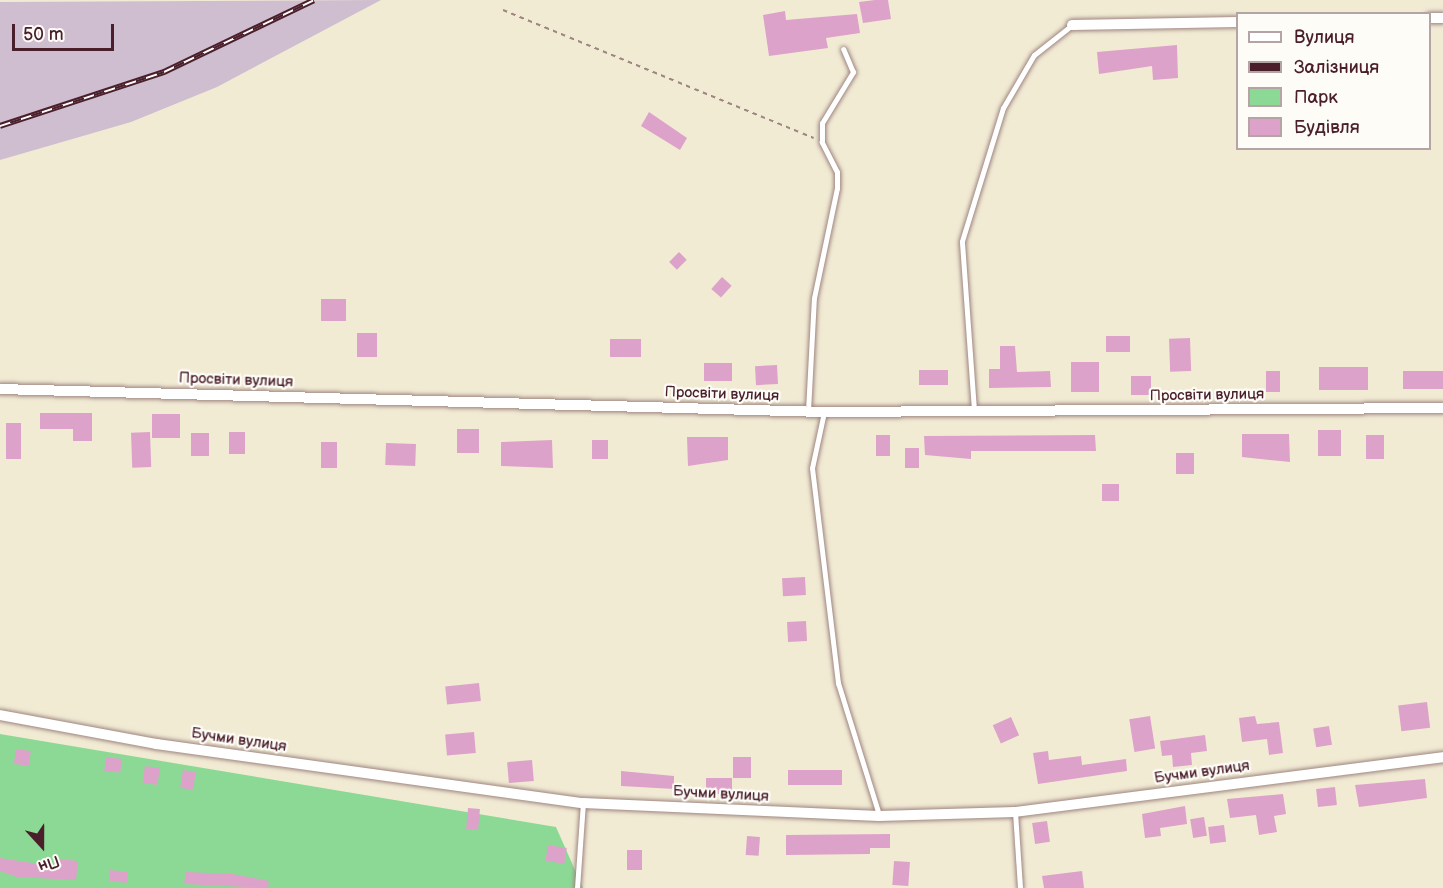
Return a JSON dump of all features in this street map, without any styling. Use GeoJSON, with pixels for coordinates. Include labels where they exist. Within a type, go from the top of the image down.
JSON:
{"type":"FeatureCollection","features":[{"type":"Feature","properties":{"kind":"street"},"geometry":{"type":"LineString","coordinates":[[1072,26],[1236,22]]}},
{"type":"Feature","properties":{"kind":"street","name":"Просвіти вулиця"},"geometry":{"type":"LineString","coordinates":[[0,389],[824,412],[974,413],[1443,408]]}},
{"type":"Feature","properties":{"kind":"street","name":"Бучми вулиця"},"geometry":{"type":"LineString","coordinates":[[0,715],[156,744],[583,803],[879,816],[1015,812],[1443,758]]}},
{"type":"Feature","properties":{"kind":"lane"},"geometry":{"type":"LineString","coordinates":[[974,413],[962,241],[1003,108],[1034,55],[1072,26]]}},
{"type":"Feature","properties":{"kind":"lane"},"geometry":{"type":"LineString","coordinates":[[808,411],[814,298],[837,188],[837,172],[822,142],[822,123],[854,72],[843,49]]}},
{"type":"Feature","properties":{"kind":"lane"},"geometry":{"type":"LineString","coordinates":[[824,412],[812,468],[838,683],[879,816]]}},
{"type":"Feature","properties":{"kind":"lane"},"geometry":{"type":"LineString","coordinates":[[577,888],[583,803]]}},
{"type":"Feature","properties":{"kind":"lane"},"geometry":{"type":"LineString","coordinates":[[1015,812],[1020,888]]}},
{"type":"Feature","properties":{"kind":"path"},"geometry":{"type":"LineString","coordinates":[[503,10],[822,142]]}},
{"type":"Feature","properties":{"kind":"shaded area"},"geometry":{"type":"Polygon","coordinates":[[[381,0],[217,87],[131,122],[0,160],[0,2],[381,0]]]}},
{"type":"Feature","properties":{"kind":"green space"},"geometry":{"type":"Polygon","coordinates":[[[0,734],[556,827],[583,888],[0,888],[0,734]]]}},
{"type":"Feature","properties":{"kind":"building"},"geometry":{"type":"Polygon","coordinates":[[[888,0],[891,19],[863,23],[859,2],[888,0]]]}},
{"type":"Feature","properties":{"kind":"building"},"geometry":{"type":"Polygon","coordinates":[[[785,11],[786,20],[857,14],[860,33],[826,38],[828,48],[769,56],[763,15],[785,11]]]}},
{"type":"Feature","properties":{"kind":"building"},"geometry":{"type":"Polygon","coordinates":[[[1177,45],[1178,78],[1153,80],[1152,66],[1099,74],[1097,52],[1177,45]]]}},
{"type":"Feature","properties":{"kind":"building"},"geometry":{"type":"Polygon","coordinates":[[[649,112],[687,138],[680,150],[641,126],[649,112]]]}},
{"type":"Feature","properties":{"kind":"building"},"geometry":{"type":"Polygon","coordinates":[[[679,252],[687,260],[677,270],[669,262],[679,252]]]}},
{"type":"Feature","properties":{"kind":"building"},"geometry":{"type":"Polygon","coordinates":[[[722,277],[732,286],[721,298],[711,289],[722,277]]]}},
{"type":"Feature","properties":{"kind":"building"},"geometry":{"type":"Polygon","coordinates":[[[321,299],[346,299],[346,321],[321,321],[321,299]]]}},
{"type":"Feature","properties":{"kind":"building"},"geometry":{"type":"Polygon","coordinates":[[[357,333],[377,333],[377,357],[357,357],[357,333]]]}},
{"type":"Feature","properties":{"kind":"building"},"geometry":{"type":"Polygon","coordinates":[[[1106,336],[1130,336],[1130,352],[1106,352],[1106,336]]]}},
{"type":"Feature","properties":{"kind":"building"},"geometry":{"type":"Polygon","coordinates":[[[1190,338],[1191,371],[1170,372],[1169,339],[1190,338]]]}},
{"type":"Feature","properties":{"kind":"building"},"geometry":{"type":"Polygon","coordinates":[[[610,339],[641,339],[641,357],[610,357],[610,339]]]}},
{"type":"Feature","properties":{"kind":"building"},"geometry":{"type":"Polygon","coordinates":[[[1000,346],[1015,346],[1017,372],[1050,371],[1051,387],[989,388],[989,369],[1000,369],[1000,346]]]}},
{"type":"Feature","properties":{"kind":"building"},"geometry":{"type":"Polygon","coordinates":[[[1071,362],[1099,362],[1099,392],[1071,392],[1071,362]]]}},
{"type":"Feature","properties":{"kind":"building"},"geometry":{"type":"Polygon","coordinates":[[[704,363],[732,363],[732,381],[704,381],[704,363]]]}},
{"type":"Feature","properties":{"kind":"building"},"geometry":{"type":"Polygon","coordinates":[[[777,365],[778,384],[756,385],[755,366],[777,365]]]}},
{"type":"Feature","properties":{"kind":"building"},"geometry":{"type":"Polygon","coordinates":[[[1319,367],[1368,367],[1368,390],[1319,390],[1319,367]]]}},
{"type":"Feature","properties":{"kind":"building"},"geometry":{"type":"Polygon","coordinates":[[[919,370],[948,370],[948,385],[919,385],[919,370]]]}},
{"type":"Feature","properties":{"kind":"building"},"geometry":{"type":"Polygon","coordinates":[[[1266,371],[1280,371],[1280,392],[1266,392],[1266,371]]]}},
{"type":"Feature","properties":{"kind":"building"},"geometry":{"type":"Polygon","coordinates":[[[1403,371],[1443,371],[1443,389],[1403,389],[1403,371]]]}},
{"type":"Feature","properties":{"kind":"building"},"geometry":{"type":"Polygon","coordinates":[[[1131,376],[1151,376],[1151,395],[1131,395],[1131,376]]]}},
{"type":"Feature","properties":{"kind":"building"},"geometry":{"type":"Polygon","coordinates":[[[40,413],[92,413],[92,441],[73,441],[73,429],[40,429],[40,413]]]}},
{"type":"Feature","properties":{"kind":"building"},"geometry":{"type":"Polygon","coordinates":[[[152,414],[180,414],[180,438],[152,438],[152,414]]]}},
{"type":"Feature","properties":{"kind":"building"},"geometry":{"type":"Polygon","coordinates":[[[6,423],[21,423],[21,459],[6,459],[6,423]]]}},
{"type":"Feature","properties":{"kind":"building"},"geometry":{"type":"Polygon","coordinates":[[[457,429],[479,429],[479,453],[457,453],[457,429]]]}},
{"type":"Feature","properties":{"kind":"building"},"geometry":{"type":"Polygon","coordinates":[[[1318,430],[1341,430],[1341,456],[1318,456],[1318,430]]]}},
{"type":"Feature","properties":{"kind":"building"},"geometry":{"type":"Polygon","coordinates":[[[150,432],[151,467],[132,468],[131,433],[150,432]]]}},
{"type":"Feature","properties":{"kind":"building"},"geometry":{"type":"Polygon","coordinates":[[[229,432],[245,432],[245,454],[229,454],[229,432]]]}},
{"type":"Feature","properties":{"kind":"building"},"geometry":{"type":"Polygon","coordinates":[[[191,433],[209,433],[209,456],[191,456],[191,433]]]}},
{"type":"Feature","properties":{"kind":"building"},"geometry":{"type":"Polygon","coordinates":[[[1242,434],[1289,434],[1290,462],[1242,457],[1242,434]]]}},
{"type":"Feature","properties":{"kind":"building"},"geometry":{"type":"Polygon","coordinates":[[[876,435],[890,435],[890,456],[876,456],[876,435]]]}},
{"type":"Feature","properties":{"kind":"building"},"geometry":{"type":"Polygon","coordinates":[[[1095,435],[1096,451],[971,451],[971,459],[925,455],[924,436],[1095,435]]]}},
{"type":"Feature","properties":{"kind":"building"},"geometry":{"type":"Polygon","coordinates":[[[1366,435],[1384,435],[1384,459],[1366,459],[1366,435]]]}},
{"type":"Feature","properties":{"kind":"building"},"geometry":{"type":"Polygon","coordinates":[[[687,437],[728,437],[728,460],[688,466],[687,437]]]}},
{"type":"Feature","properties":{"kind":"building"},"geometry":{"type":"Polygon","coordinates":[[[552,440],[553,468],[501,466],[501,442],[552,440]]]}},
{"type":"Feature","properties":{"kind":"building"},"geometry":{"type":"Polygon","coordinates":[[[592,440],[608,440],[608,459],[592,459],[592,440]]]}},
{"type":"Feature","properties":{"kind":"building"},"geometry":{"type":"Polygon","coordinates":[[[321,442],[337,442],[337,468],[321,468],[321,442]]]}},
{"type":"Feature","properties":{"kind":"building"},"geometry":{"type":"Polygon","coordinates":[[[386,443],[416,444],[415,466],[385,465],[386,443]]]}},
{"type":"Feature","properties":{"kind":"building"},"geometry":{"type":"Polygon","coordinates":[[[905,448],[919,448],[919,468],[905,468],[905,448]]]}},
{"type":"Feature","properties":{"kind":"building"},"geometry":{"type":"Polygon","coordinates":[[[1176,453],[1194,453],[1194,474],[1176,474],[1176,453]]]}},
{"type":"Feature","properties":{"kind":"building"},"geometry":{"type":"Polygon","coordinates":[[[1102,484],[1119,484],[1119,501],[1102,501],[1102,484]]]}},
{"type":"Feature","properties":{"kind":"building"},"geometry":{"type":"Polygon","coordinates":[[[805,577],[806,595],[783,596],[782,578],[805,577]]]}},
{"type":"Feature","properties":{"kind":"building"},"geometry":{"type":"Polygon","coordinates":[[[806,621],[807,641],[788,642],[787,622],[806,621]]]}},
{"type":"Feature","properties":{"kind":"building"},"geometry":{"type":"Polygon","coordinates":[[[479,683],[481,701],[447,704],[445,687],[479,683]]]}},
{"type":"Feature","properties":{"kind":"building"},"geometry":{"type":"Polygon","coordinates":[[[1427,702],[1430,728],[1401,731],[1398,706],[1427,702]]]}},
{"type":"Feature","properties":{"kind":"building"},"geometry":{"type":"Polygon","coordinates":[[[1150,716],[1155,749],[1134,752],[1129,719],[1150,716]]]}},
{"type":"Feature","properties":{"kind":"building"},"geometry":{"type":"Polygon","coordinates":[[[1255,716],[1257,724],[1279,722],[1283,753],[1269,755],[1267,739],[1242,742],[1239,718],[1255,716]]]}},
{"type":"Feature","properties":{"kind":"building"},"geometry":{"type":"Polygon","coordinates":[[[1011,717],[1019,735],[1001,743],[993,725],[1011,717]]]}},
{"type":"Feature","properties":{"kind":"building"},"geometry":{"type":"Polygon","coordinates":[[[1329,726],[1332,745],[1316,747],[1313,729],[1329,726]]]}},
{"type":"Feature","properties":{"kind":"building"},"geometry":{"type":"Polygon","coordinates":[[[474,732],[476,753],[447,755],[445,735],[474,732]]]}},
{"type":"Feature","properties":{"kind":"building"},"geometry":{"type":"Polygon","coordinates":[[[1205,735],[1207,751],[1191,753],[1192,765],[1173,767],[1172,755],[1162,756],[1160,741],[1205,735]]]}},
{"type":"Feature","properties":{"kind":"building"},"geometry":{"type":"Polygon","coordinates":[[[16,749],[31,751],[29,766],[14,764],[16,749]]]}},
{"type":"Feature","properties":{"kind":"building"},"geometry":{"type":"Polygon","coordinates":[[[1048,751],[1049,760],[1081,756],[1082,765],[1126,759],[1127,771],[1038,784],[1033,753],[1048,751]]]}},
{"type":"Feature","properties":{"kind":"building"},"geometry":{"type":"Polygon","coordinates":[[[106,757],[122,759],[120,773],[104,771],[106,757]]]}},
{"type":"Feature","properties":{"kind":"building"},"geometry":{"type":"Polygon","coordinates":[[[733,757],[751,757],[751,778],[733,778],[733,757]]]}},
{"type":"Feature","properties":{"kind":"building"},"geometry":{"type":"Polygon","coordinates":[[[532,760],[534,781],[509,783],[507,762],[532,760]]]}},
{"type":"Feature","properties":{"kind":"building"},"geometry":{"type":"Polygon","coordinates":[[[145,766],[160,768],[157,785],[143,783],[145,766]]]}},
{"type":"Feature","properties":{"kind":"building"},"geometry":{"type":"Polygon","coordinates":[[[183,770],[196,772],[193,790],[180,788],[183,770]]]}},
{"type":"Feature","properties":{"kind":"building"},"geometry":{"type":"Polygon","coordinates":[[[788,770],[842,770],[842,785],[788,785],[788,770]]]}},
{"type":"Feature","properties":{"kind":"building"},"geometry":{"type":"Polygon","coordinates":[[[621,771],[674,776],[674,789],[621,786],[621,771]]]}},
{"type":"Feature","properties":{"kind":"building"},"geometry":{"type":"Polygon","coordinates":[[[706,778],[732,778],[732,794],[706,794],[706,778]]]}},
{"type":"Feature","properties":{"kind":"building"},"geometry":{"type":"Polygon","coordinates":[[[1425,779],[1427,798],[1359,807],[1355,785],[1425,779]]]}},
{"type":"Feature","properties":{"kind":"building"},"geometry":{"type":"Polygon","coordinates":[[[1335,787],[1337,805],[1318,807],[1316,789],[1335,787]]]}},
{"type":"Feature","properties":{"kind":"building"},"geometry":{"type":"Polygon","coordinates":[[[1283,794],[1286,814],[1274,816],[1277,832],[1259,835],[1256,815],[1230,818],[1227,799],[1283,794]]]}},
{"type":"Feature","properties":{"kind":"building"},"geometry":{"type":"Polygon","coordinates":[[[1185,806],[1187,824],[1160,828],[1161,836],[1145,838],[1142,814],[1185,806]]]}},
{"type":"Feature","properties":{"kind":"building"},"geometry":{"type":"Polygon","coordinates":[[[468,808],[480,809],[478,830],[466,829],[468,808]]]}},
{"type":"Feature","properties":{"kind":"building"},"geometry":{"type":"Polygon","coordinates":[[[1204,817],[1207,836],[1193,838],[1190,819],[1204,817]]]}},
{"type":"Feature","properties":{"kind":"building"},"geometry":{"type":"Polygon","coordinates":[[[1047,821],[1050,842],[1035,844],[1032,823],[1047,821]]]}},
{"type":"Feature","properties":{"kind":"building"},"geometry":{"type":"Polygon","coordinates":[[[1224,825],[1226,842],[1210,844],[1208,827],[1224,825]]]}},
{"type":"Feature","properties":{"kind":"building"},"geometry":{"type":"Polygon","coordinates":[[[890,834],[890,848],[870,848],[870,854],[786,855],[786,835],[890,834]]]}},
{"type":"Feature","properties":{"kind":"building"},"geometry":{"type":"Polygon","coordinates":[[[747,836],[760,837],[759,856],[746,855],[747,836]]]}},
{"type":"Feature","properties":{"kind":"building"},"geometry":{"type":"Polygon","coordinates":[[[548,845],[567,848],[564,864],[545,861],[548,845]]]}},
{"type":"Feature","properties":{"kind":"building"},"geometry":{"type":"Polygon","coordinates":[[[627,850],[642,850],[642,870],[627,870],[627,850]]]}},
{"type":"Feature","properties":{"kind":"building"},"geometry":{"type":"Polygon","coordinates":[[[0,858],[58,867],[59,859],[78,861],[76,880],[17,877],[0,871],[0,858]]]}},
{"type":"Feature","properties":{"kind":"building"},"geometry":{"type":"Polygon","coordinates":[[[894,861],[910,862],[908,886],[892,885],[894,861]]]}},
{"type":"Feature","properties":{"kind":"building"},"geometry":{"type":"Polygon","coordinates":[[[110,870],[128,872],[127,883],[109,881],[110,870]]]}},
{"type":"Feature","properties":{"kind":"building"},"geometry":{"type":"Polygon","coordinates":[[[1082,871],[1084,888],[1044,888],[1042,876],[1082,871]]]}},
{"type":"Feature","properties":{"kind":"building"},"geometry":{"type":"Polygon","coordinates":[[[186,872],[233,874],[269,881],[268,888],[184,884],[186,872]]]}},
{"type":"Feature","properties":{"kind":"railway"},"geometry":{"type":"LineString","coordinates":[[0,126],[164,72],[314,0]]}}]}
